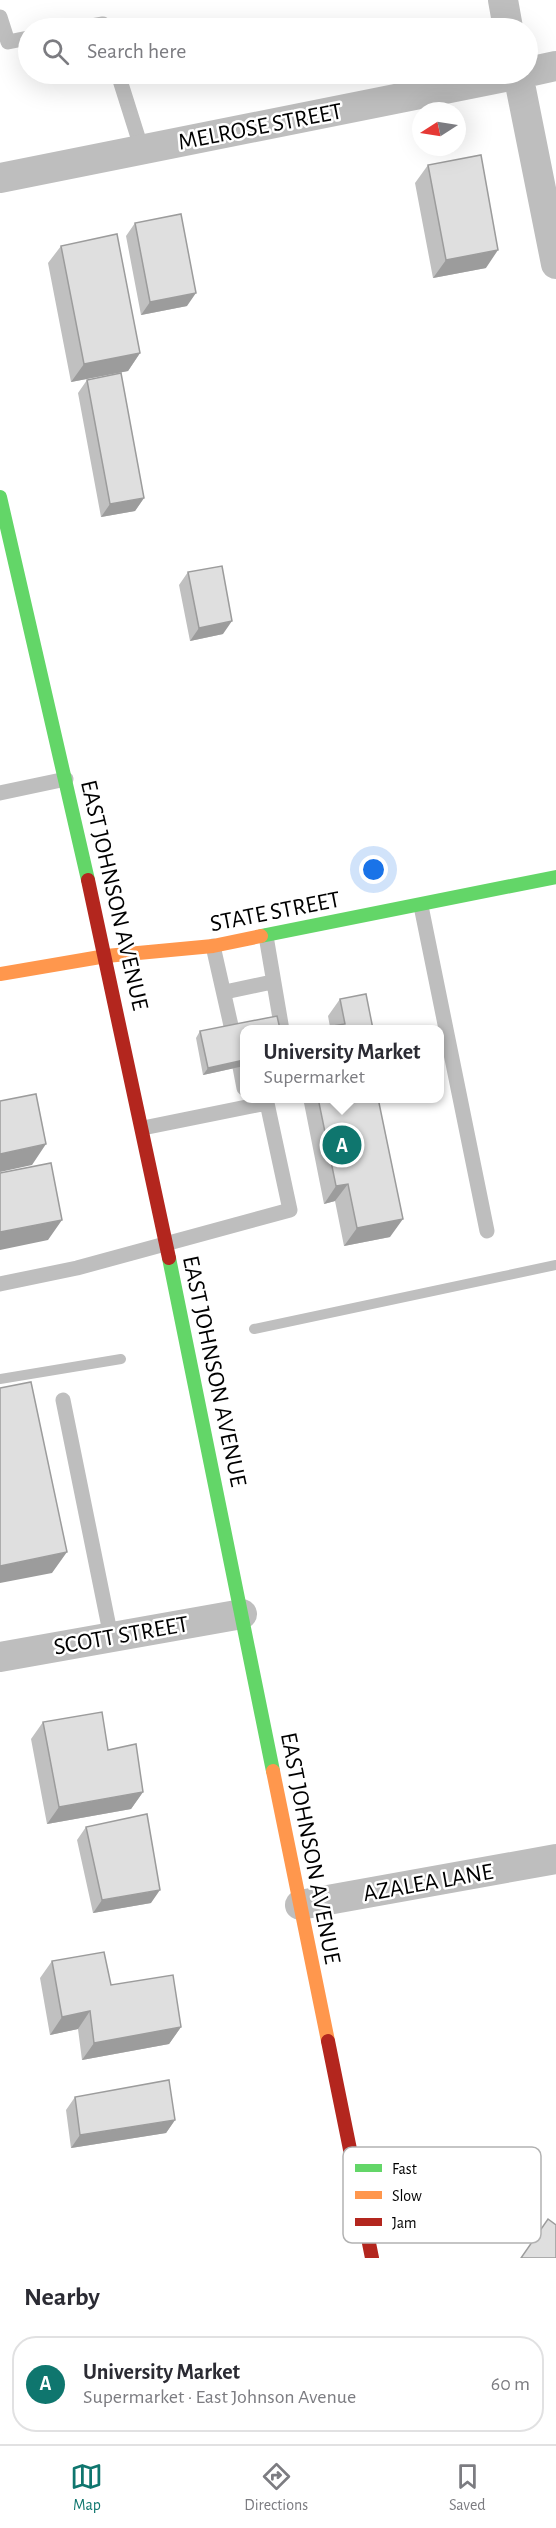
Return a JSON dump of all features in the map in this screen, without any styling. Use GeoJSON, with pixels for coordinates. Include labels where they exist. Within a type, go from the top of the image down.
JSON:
{"type":"FeatureCollection","features":[{"type":"Feature","properties":{"kind":"main road","name":"EAST JOHNSON AVENUE"},"geometry":{"type":"LineString","coordinates":[[0,497],[66,779],[143,1128],[349,2147]]}},
{"type":"Feature","properties":{"kind":"main road","name":"STATE STREET"},"geometry":{"type":"LineString","coordinates":[[0,974],[106,956],[213,946],[421,906],[556,877]]}},
{"type":"Feature","properties":{"kind":"main road","name":"EAST JOHNSON AVENUE"},"geometry":{"type":"LineString","coordinates":[[369,2243],[372,2258]]}},
{"type":"Feature","properties":{"kind":"street"},"geometry":{"type":"LineString","coordinates":[[503,0],[506,18]]}},
{"type":"Feature","properties":{"kind":"street"},"geometry":{"type":"LineString","coordinates":[[538,70],[556,66]]}},
{"type":"Feature","properties":{"kind":"street","name":"MELROSE STREET"},"geometry":{"type":"LineString","coordinates":[[0,178],[469,84]]}},
{"type":"Feature","properties":{"kind":"street"},"geometry":{"type":"LineString","coordinates":[[520,84],[556,264]]}},
{"type":"Feature","properties":{"kind":"street","name":"SCOTT STREET"},"geometry":{"type":"LineString","coordinates":[[0,1657],[242,1614]]}},
{"type":"Feature","properties":{"kind":"street","name":"AZALEA LANE"},"geometry":{"type":"LineString","coordinates":[[300,1905],[556,1858]]}},
{"type":"Feature","properties":{"kind":"lane"},"geometry":{"type":"LineString","coordinates":[[0,17],[8,42],[18,40]]}},
{"type":"Feature","properties":{"kind":"lane"},"geometry":{"type":"LineString","coordinates":[[121,84],[142,150]]}},
{"type":"Feature","properties":{"kind":"lane"},"geometry":{"type":"LineString","coordinates":[[0,793],[66,779]]}},
{"type":"Feature","properties":{"kind":"lane"},"geometry":{"type":"LineString","coordinates":[[421,906],[487,1231]]}},
{"type":"Feature","properties":{"kind":"lane"},"geometry":{"type":"LineString","coordinates":[[266,936],[272,982],[281,1025]]}},
{"type":"Feature","properties":{"kind":"lane"},"geometry":{"type":"LineString","coordinates":[[213,946],[232,1030]]}},
{"type":"Feature","properties":{"kind":"lane"},"geometry":{"type":"LineString","coordinates":[[225,992],[272,982]]}},
{"type":"Feature","properties":{"kind":"lane"},"geometry":{"type":"LineString","coordinates":[[143,1128],[248,1103]]}},
{"type":"Feature","properties":{"kind":"lane"},"geometry":{"type":"LineString","coordinates":[[0,1284],[77,1268],[165,1242],[290,1210],[268,1103]]}},
{"type":"Feature","properties":{"kind":"lane"},"geometry":{"type":"LineString","coordinates":[[63,1400],[111,1637]]}},
{"type":"Feature","properties":{"kind":"building"},"geometry":{"type":"Polygon","coordinates":[[[481,155],[498,250],[446,260],[428,165],[481,155]]]}},
{"type":"Feature","properties":{"kind":"building"},"geometry":{"type":"Polygon","coordinates":[[[181,214],[196,293],[150,302],[135,223],[181,214]]]}},
{"type":"Feature","properties":{"kind":"building"},"geometry":{"type":"Polygon","coordinates":[[[117,234],[140,353],[84,364],[61,246],[117,234]]]}},
{"type":"Feature","properties":{"kind":"building"},"geometry":{"type":"Polygon","coordinates":[[[121,373],[144,498],[110,504],[87,380],[121,373]]]}},
{"type":"Feature","properties":{"kind":"building"},"geometry":{"type":"Polygon","coordinates":[[[222,566],[232,621],[199,628],[188,572],[222,566]]]}},
{"type":"Feature","properties":{"kind":"building"},"geometry":{"type":"Polygon","coordinates":[[[366,994],[372,1025],[339,1025],[345,1024],[340,999],[366,994]]]}},
{"type":"Feature","properties":{"kind":"building"},"geometry":{"type":"Polygon","coordinates":[[[277,1016],[279,1025],[240,1025],[240,1061],[208,1068],[200,1031],[277,1016]]]}},
{"type":"Feature","properties":{"kind":"building"},"geometry":{"type":"Polygon","coordinates":[[[36,1094],[46,1144],[0,1154],[0,1101],[36,1094]]]}},
{"type":"Feature","properties":{"kind":"building"},"geometry":{"type":"Polygon","coordinates":[[[319,1103],[379,1103],[403,1219],[357,1228],[348,1184],[336,1186],[319,1103]]]}},
{"type":"Feature","properties":{"kind":"building"},"geometry":{"type":"Polygon","coordinates":[[[51,1163],[62,1220],[0,1232],[0,1173],[51,1163]]]}},
{"type":"Feature","properties":{"kind":"building"},"geometry":{"type":"Polygon","coordinates":[[[31,1382],[67,1552],[0,1566],[0,1388],[31,1382]]]}},
{"type":"Feature","properties":{"kind":"building"},"geometry":{"type":"Polygon","coordinates":[[[102,1712],[108,1750],[136,1744],[143,1792],[59,1807],[43,1722],[102,1712]]]}},
{"type":"Feature","properties":{"kind":"building"},"geometry":{"type":"Polygon","coordinates":[[[147,1814],[160,1890],[102,1900],[86,1827],[147,1814]]]}},
{"type":"Feature","properties":{"kind":"building"},"geometry":{"type":"Polygon","coordinates":[[[104,1952],[111,1985],[173,1975],[181,2027],[94,2043],[90,2011],[62,2017],[52,1961],[104,1952]]]}},
{"type":"Feature","properties":{"kind":"building"},"geometry":{"type":"Polygon","coordinates":[[[169,2080],[175,2120],[80,2135],[75,2097],[169,2080]]]}},
{"type":"Feature","properties":{"kind":"building"},"geometry":{"type":"Polygon","coordinates":[[[548,2219],[556,2225],[556,2258],[521,2258],[531,2243],[541,2243],[541,2229],[548,2219]]]}},
{"type":"Feature","properties":{"kind":"waterway"},"geometry":{"type":"LineString","coordinates":[[254,1329],[556,1265]]}},
{"type":"Feature","properties":{"kind":"waterway"},"geometry":{"type":"LineString","coordinates":[[0,1379],[121,1359]]}},
{"type":"Feature","properties":{"kind":"traffic: fast"},"geometry":{"type":"LineString","coordinates":[[0,497],[88,880]]}},
{"type":"Feature","properties":{"kind":"traffic: fast"},"geometry":{"type":"LineString","coordinates":[[261,936],[556,877]]}},
{"type":"Feature","properties":{"kind":"traffic: fast"},"geometry":{"type":"LineString","coordinates":[[169,1258],[273,1771]]}},
{"type":"Feature","properties":{"kind":"traffic: slow"},"geometry":{"type":"LineString","coordinates":[[0,974],[106,956],[213,946],[261,936]]}},
{"type":"Feature","properties":{"kind":"traffic: slow"},"geometry":{"type":"LineString","coordinates":[[273,1771],[328,2041]]}},
{"type":"Feature","properties":{"kind":"traffic: jam"},"geometry":{"type":"LineString","coordinates":[[88,880],[169,1258]]}},
{"type":"Feature","properties":{"kind":"traffic: jam"},"geometry":{"type":"LineString","coordinates":[[328,2041],[349,2147]]}},
{"type":"Feature","properties":{"kind":"traffic: jam"},"geometry":{"type":"LineString","coordinates":[[369,2243],[372,2258]]}},
{"type":"Feature","properties":{"kind":"place","name":"University Market"},"geometry":{"type":"Point","coordinates":[342,1145]}}]}
